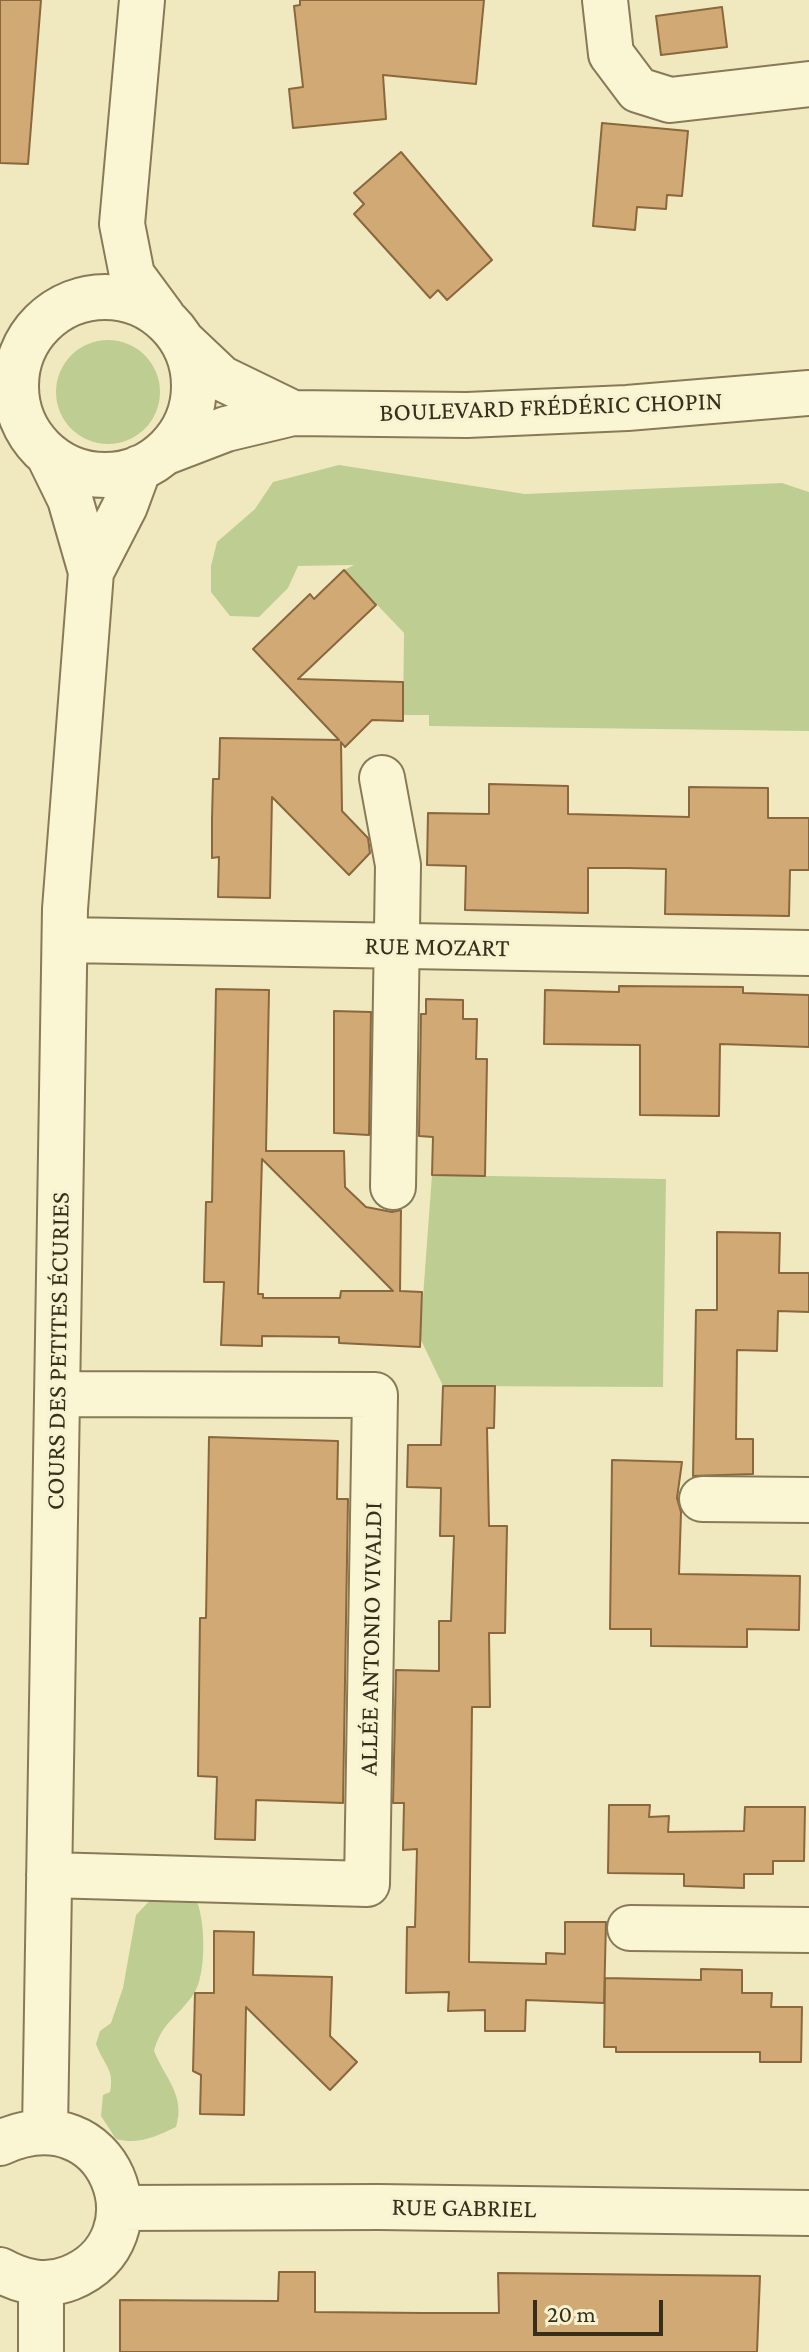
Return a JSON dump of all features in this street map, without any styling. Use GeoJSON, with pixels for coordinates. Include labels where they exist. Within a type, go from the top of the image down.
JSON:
{"type":"FeatureCollection","features":[{"type":"Feature","properties":{"kind":"street"},"geometry":{"type":"LineString","coordinates":[[122,224],[56,313],[26,346],[17,374],[18,405],[26,431],[70,468],[93,475],[117,475],[153,460],[184,428],[193,401],[193,371],[174,331],[132,275],[122,224],[142,0]]}},
{"type":"Feature","properties":{"kind":"street"},"geometry":{"type":"LineString","coordinates":[[605,0],[611,54],[638,90],[670,100],[809,84]]}},
{"type":"Feature","properties":{"kind":"street"},"geometry":{"type":"LineString","coordinates":[[0,333],[94,297],[119,298],[143,305],[174,331]]}},
{"type":"Feature","properties":{"kind":"street","name":"BOULEVARD FRÉDÉRIC CHOPIN"},"geometry":{"type":"LineString","coordinates":[[174,331],[221,378],[293,413]]}},
{"type":"Feature","properties":{"kind":"street","name":"BOULEVARD FRÉDÉRIC CHOPIN"},"geometry":{"type":"LineString","coordinates":[[153,460],[226,429],[293,413],[467,415],[627,408],[809,393]]}},
{"type":"Feature","properties":{"kind":"street","name":"COURS DES PETITES ÉCURIES"},"geometry":{"type":"LineString","coordinates":[[26,431],[70,499],[91,572],[65,940],[45,2130]]}},
{"type":"Feature","properties":{"kind":"street","name":"COURS DES PETITES ÉCURIES"},"geometry":{"type":"LineString","coordinates":[[91,572],[153,460]]}},
{"type":"Feature","properties":{"kind":"street"},"geometry":{"type":"LineString","coordinates":[[382,778],[398,865],[393,1187]]}},
{"type":"Feature","properties":{"kind":"street","name":"RUE MOZART"},"geometry":{"type":"LineString","coordinates":[[65,940],[809,953]]}},
{"type":"Feature","properties":{"kind":"street","name":"ALLÉE ANTONIO VIVALDI"},"geometry":{"type":"LineString","coordinates":[[49,1875],[367,1884],[375,1395],[57,1394]]}},
{"type":"Feature","properties":{"kind":"street"},"geometry":{"type":"LineString","coordinates":[[702,1499],[809,1500]]}},
{"type":"Feature","properties":{"kind":"street"},"geometry":{"type":"LineString","coordinates":[[630,1928],[809,1930]]}},
{"type":"Feature","properties":{"kind":"street"},"geometry":{"type":"LineString","coordinates":[[0,2143],[21,2133],[45,2130],[68,2135],[89,2146],[106,2163],[116,2185],[119,2208],[109,2247],[96,2263],[62,2282],[41,2284],[17,2280],[0,2270]]}},
{"type":"Feature","properties":{"kind":"street","name":"RUE GABRIEL"},"geometry":{"type":"LineString","coordinates":[[119,2208],[379,2207],[809,2213]]}},
{"type":"Feature","properties":{"kind":"street"},"geometry":{"type":"LineString","coordinates":[[41,2284],[41,2352]]}},
{"type":"Feature","properties":{"kind":"green space"},"geometry":{"type":"Polygon","coordinates":[[[108,340],[128,344],[145,355],[156,372],[160,392],[156,412],[145,429],[128,440],[108,444],[88,440],[71,429],[60,412],[56,392],[60,372],[71,355],[88,344],[108,340]]]}},
{"type":"Feature","properties":{"kind":"green space"},"geometry":{"type":"Polygon","coordinates":[[[339,465],[525,494],[782,483],[809,492],[809,731],[429,726],[429,715],[403,715],[404,633],[344,570],[354,565],[298,566],[288,588],[259,617],[230,616],[211,592],[211,566],[217,542],[255,509],[273,482],[339,465]]]}},
{"type":"Feature","properties":{"kind":"green space"},"geometry":{"type":"Polygon","coordinates":[[[432,1175],[666,1179],[663,1387],[443,1386],[420,1338],[432,1175]]]}},
{"type":"Feature","properties":{"kind":"green space"},"geometry":{"type":"Polygon","coordinates":[[[158,1892],[195,1897],[201,1918],[203,1961],[198,1986],[166,2027],[154,2051],[176,2096],[176,2127],[146,2139],[124,2141],[116,2139],[101,2116],[103,2095],[110,2092],[111,2078],[96,2044],[100,2031],[111,2023],[123,1988],[136,1915],[158,1892]]]}},
{"type":"Feature","properties":{"kind":"building"},"geometry":{"type":"Polygon","coordinates":[[[0,0],[41,0],[28,164],[0,163],[0,0]]]}},
{"type":"Feature","properties":{"kind":"building"},"geometry":{"type":"Polygon","coordinates":[[[300,0],[484,0],[476,84],[383,75],[386,119],[293,128],[289,89],[303,87],[294,6],[300,5],[300,0]]]}},
{"type":"Feature","properties":{"kind":"building"},"geometry":{"type":"Polygon","coordinates":[[[722,7],[727,47],[661,55],[656,16],[722,7]]]}},
{"type":"Feature","properties":{"kind":"building"},"geometry":{"type":"Polygon","coordinates":[[[602,123],[688,131],[682,196],[667,195],[666,209],[637,207],[635,230],[593,226],[602,123]]]}},
{"type":"Feature","properties":{"kind":"building"},"geometry":{"type":"Polygon","coordinates":[[[401,152],[492,260],[447,300],[438,290],[430,298],[354,214],[364,204],[354,193],[401,152]]]}},
{"type":"Feature","properties":{"kind":"building"},"geometry":{"type":"Polygon","coordinates":[[[344,570],[376,605],[298,679],[403,682],[403,721],[372,720],[345,747],[341,742],[342,811],[368,838],[370,853],[349,875],[272,797],[270,898],[218,897],[219,857],[212,858],[212,819],[213,779],[219,779],[220,738],[339,740],[253,649],[310,594],[314,599],[344,570]]]}},
{"type":"Feature","properties":{"kind":"building"},"geometry":{"type":"Polygon","coordinates":[[[489,784],[568,786],[568,814],[689,817],[689,787],[768,788],[768,818],[809,818],[809,870],[790,870],[789,916],[665,914],[666,869],[627,868],[588,868],[588,913],[465,910],[466,866],[427,865],[428,813],[489,814],[489,784]]]}},
{"type":"Feature","properties":{"kind":"building"},"geometry":{"type":"Polygon","coordinates":[[[619,986],[743,987],[743,993],[809,995],[809,1047],[720,1044],[719,1116],[640,1115],[640,1045],[544,1044],[545,990],[619,992],[619,986]]]}},
{"type":"Feature","properties":{"kind":"building"},"geometry":{"type":"Polygon","coordinates":[[[216,989],[269,990],[266,1151],[344,1151],[345,1187],[366,1207],[392,1212],[401,1210],[400,1291],[422,1292],[420,1347],[339,1343],[339,1337],[262,1336],[262,1346],[221,1345],[224,1282],[204,1282],[206,1202],[212,1202],[216,989]],[[262,1159],[258,1294],[263,1294],[263,1298],[340,1298],[341,1291],[393,1291],[262,1159]]]}},
{"type":"Feature","properties":{"kind":"building"},"geometry":{"type":"Polygon","coordinates":[[[426,999],[463,1000],[463,1019],[477,1019],[476,1059],[487,1059],[485,1176],[432,1175],[433,1137],[419,1136],[421,1014],[426,1014],[426,999]]]}},
{"type":"Feature","properties":{"kind":"building"},"geometry":{"type":"Polygon","coordinates":[[[334,1011],[371,1012],[369,1135],[334,1133],[334,1011]]]}},
{"type":"Feature","properties":{"kind":"building"},"geometry":{"type":"Polygon","coordinates":[[[717,1232],[780,1233],[779,1273],[809,1273],[809,1312],[778,1311],[777,1351],[737,1350],[736,1439],[753,1439],[753,1474],[693,1476],[696,1310],[717,1310],[717,1232]]]}},
{"type":"Feature","properties":{"kind":"building"},"geometry":{"type":"Polygon","coordinates":[[[443,1386],[495,1386],[494,1428],[487,1428],[489,1526],[507,1526],[505,1633],[489,1633],[490,1707],[472,1707],[469,1962],[546,1964],[546,1953],[565,1954],[565,1922],[606,1922],[604,2003],[526,2000],[525,2031],[485,2031],[485,2010],[448,2011],[449,1992],[406,1993],[407,1927],[415,1927],[417,1849],[403,1850],[404,1803],[393,1803],[396,1670],[439,1671],[439,1621],[451,1621],[454,1536],[440,1536],[441,1488],[407,1487],[408,1445],[441,1445],[443,1386]]]}},
{"type":"Feature","properties":{"kind":"building"},"geometry":{"type":"Polygon","coordinates":[[[209,1437],[338,1441],[337,1499],[348,1499],[343,1803],[256,1800],[255,1840],[215,1839],[217,1777],[198,1776],[200,1618],[206,1618],[209,1437]]]}},
{"type":"Feature","properties":{"kind":"building"},"geometry":{"type":"Polygon","coordinates":[[[612,1460],[682,1462],[677,1498],[681,1512],[679,1574],[800,1576],[799,1630],[747,1629],[747,1647],[651,1646],[651,1629],[610,1629],[612,1460]]]}},
{"type":"Feature","properties":{"kind":"building"},"geometry":{"type":"Polygon","coordinates":[[[609,1805],[650,1805],[649,1817],[669,1816],[668,1832],[744,1831],[745,1807],[805,1807],[804,1861],[773,1861],[773,1874],[744,1874],[744,1888],[684,1886],[684,1874],[608,1873],[609,1805]]]}},
{"type":"Feature","properties":{"kind":"building"},"geometry":{"type":"Polygon","coordinates":[[[214,1931],[254,1932],[253,1975],[332,1977],[330,2036],[357,2062],[330,2090],[246,2007],[244,2115],[200,2114],[201,2075],[193,2071],[195,1993],[214,1993],[214,1931]]]}},
{"type":"Feature","properties":{"kind":"building"},"geometry":{"type":"Polygon","coordinates":[[[701,1969],[742,1970],[742,1993],[772,1993],[771,2007],[802,2007],[801,2062],[760,2062],[760,2052],[616,2052],[616,2047],[604,2047],[605,1978],[701,1980],[701,1969]]]}},
{"type":"Feature","properties":{"kind":"building"},"geometry":{"type":"Polygon","coordinates":[[[279,2272],[315,2272],[315,2312],[424,2313],[499,2313],[498,2273],[760,2276],[757,2352],[120,2352],[120,2300],[278,2301],[279,2272]]]}}]}
